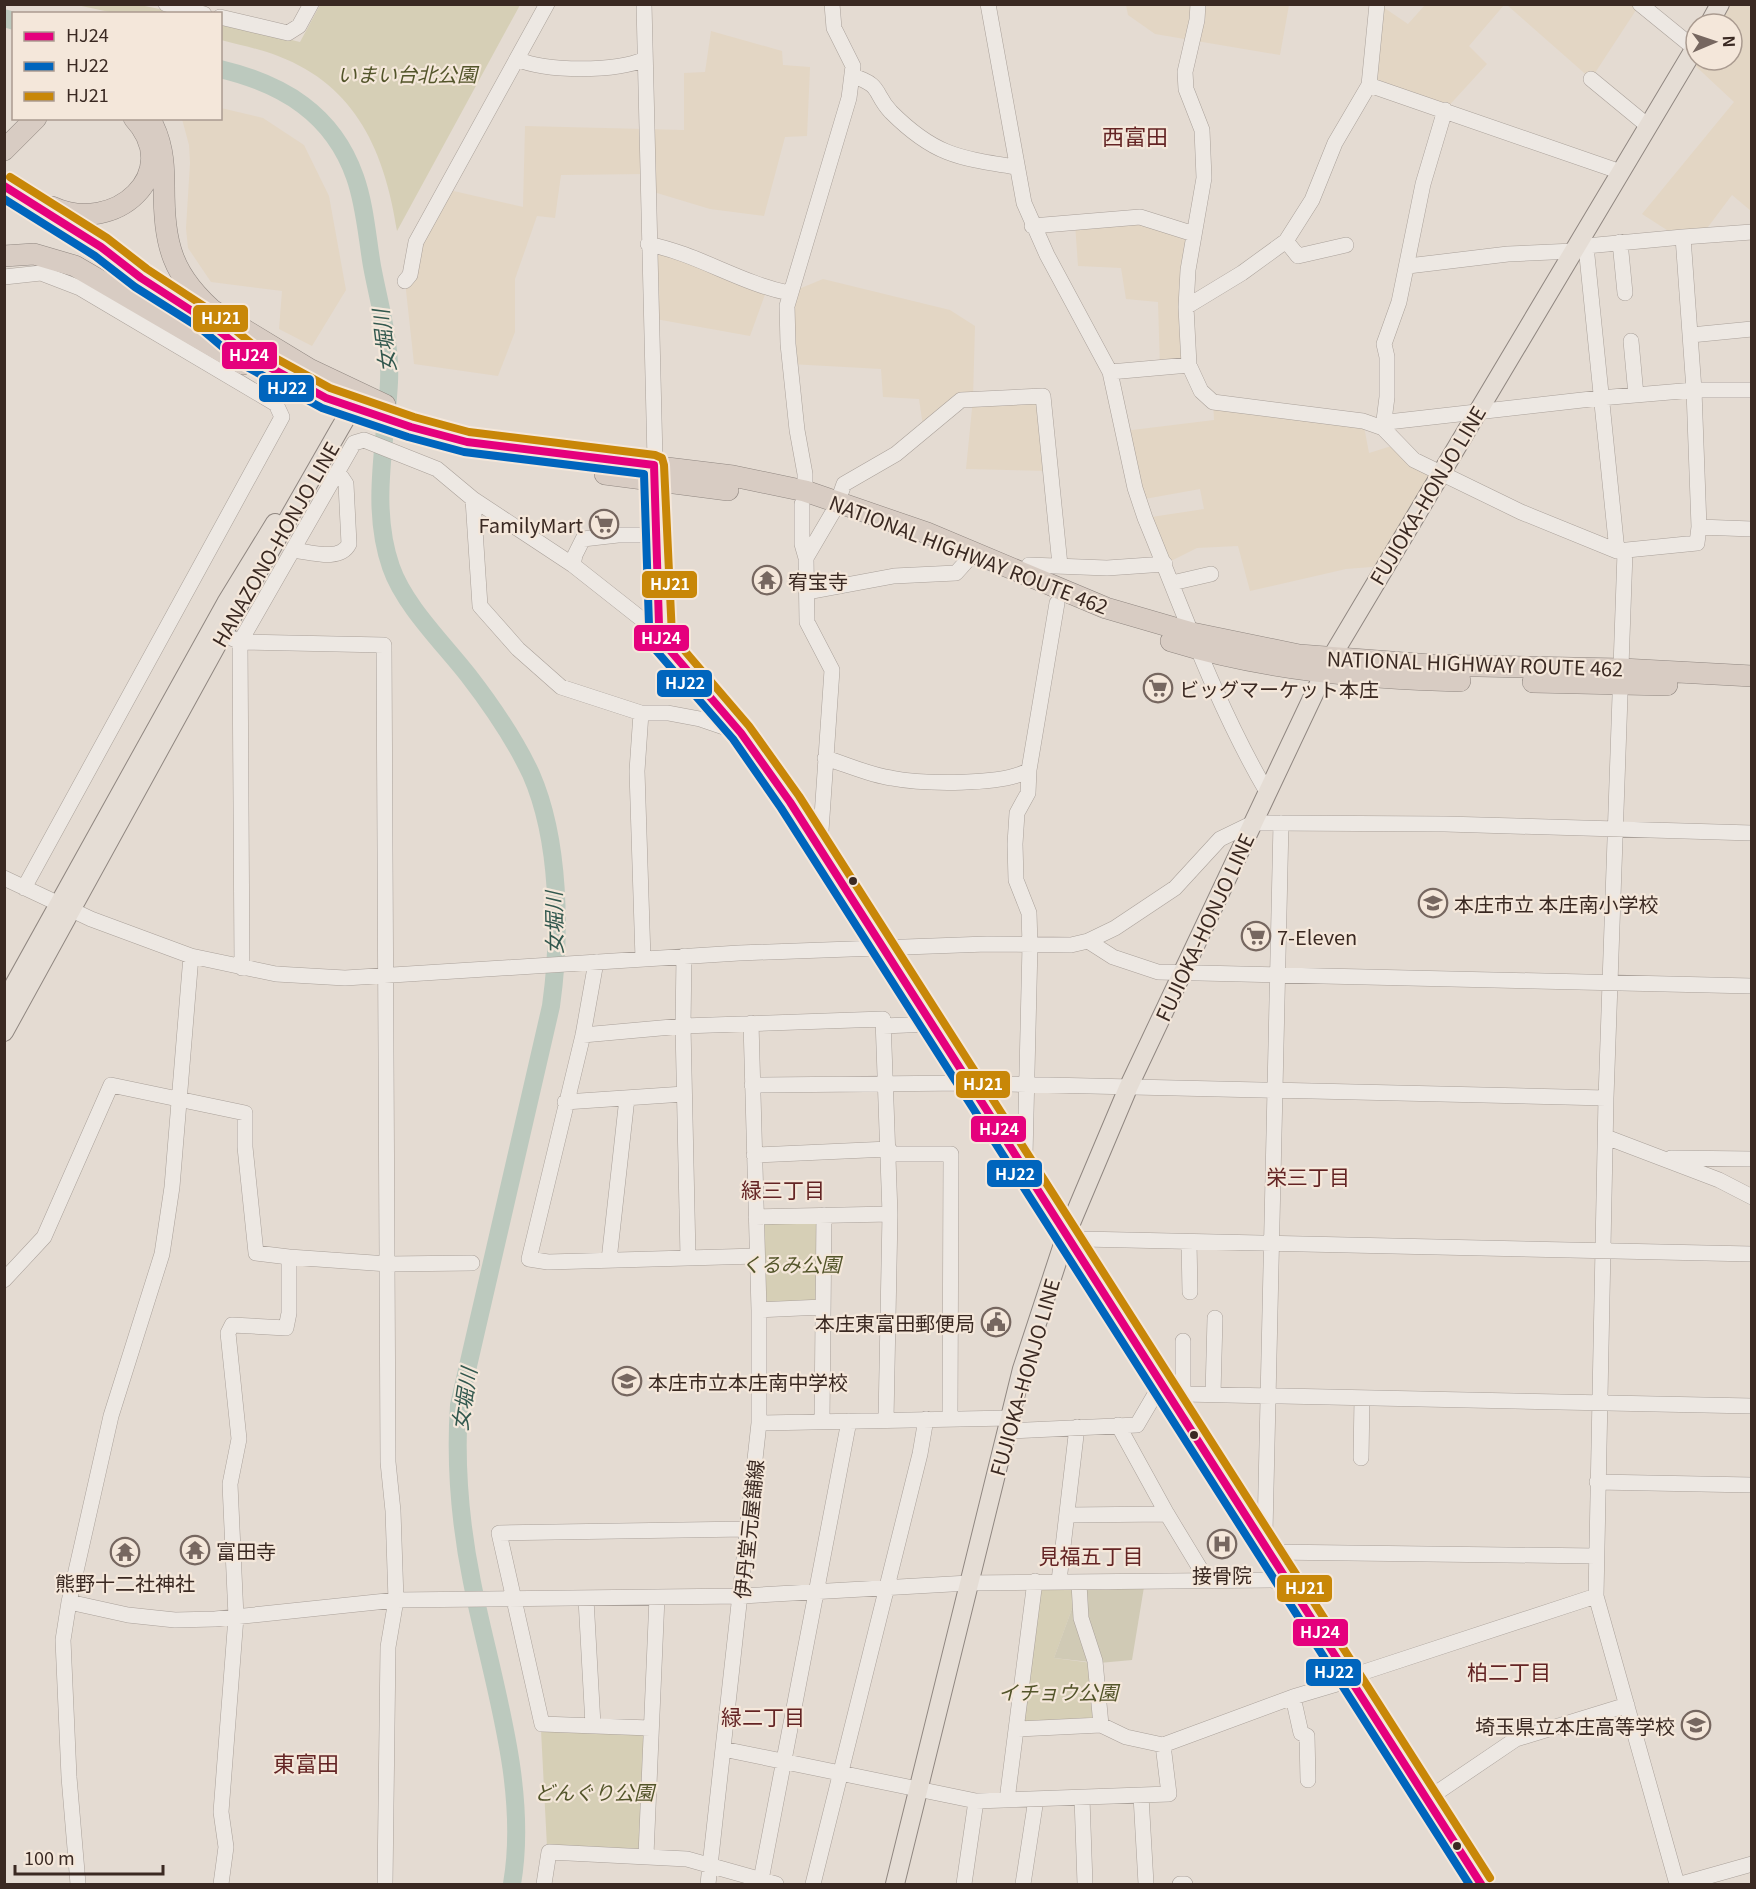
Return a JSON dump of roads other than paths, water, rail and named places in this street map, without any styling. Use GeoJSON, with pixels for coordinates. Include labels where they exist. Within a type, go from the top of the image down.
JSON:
{"type":"FeatureCollection","features":[{"type":"Feature","properties":{"kind":"highway"},"geometry":{"type":"LineString","coordinates":[[4,132],[16,120]]}},
{"type":"Feature","properties":{"kind":"highway"},"geometry":{"type":"LineString","coordinates":[[4,150],[34,120]]}},
{"type":"Feature","properties":{"kind":"highway"},"geometry":{"type":"LineString","coordinates":[[4,180],[47,206],[71,214],[94,215],[117,209],[135,196],[142,187],[149,167],[149,144],[135,120]]}},
{"type":"Feature","properties":{"kind":"highway"},"geometry":{"type":"LineString","coordinates":[[150,120],[156,131],[163,159],[164,226],[170,253],[189,287],[212,310],[246,338],[333,390],[342,412]]}},
{"type":"Feature","properties":{"kind":"highway"},"geometry":{"type":"LineString","coordinates":[[4,186],[101,247],[141,278],[206,320],[251,357],[342,412]]}},
{"type":"Feature","properties":{"kind":"highway"},"geometry":{"type":"LineString","coordinates":[[4,203],[188,322],[246,366]]}},
{"type":"Feature","properties":{"kind":"highway"},"geometry":{"type":"LineString","coordinates":[[4,256],[34,254],[75,266],[246,366],[342,412],[410,434]]}},
{"type":"Feature","properties":{"kind":"highway"},"geometry":{"type":"LineString","coordinates":[[212,310],[272,348],[366,419]]}},
{"type":"Feature","properties":{"kind":"highway","name":"NATIONAL HIGHWAY ROUTE 462"},"geometry":{"type":"LineString","coordinates":[[410,434],[522,464],[655,472]]}},
{"type":"Feature","properties":{"kind":"highway","name":"NATIONAL HIGHWAY ROUTE 462"},"geometry":{"type":"LineString","coordinates":[[410,434],[474,434],[567,449],[587,458],[836,506],[927,534],[1026,577],[1195,641]]}},
{"type":"Feature","properties":{"kind":"highway","name":"NATIONAL HIGHWAY ROUTE 462"},"geometry":{"type":"LineString","coordinates":[[836,506],[1057,603],[1195,641],[1327,666],[1430,680],[1752,676]]}},
{"type":"Feature","properties":{"kind":"highway","name":"NATIONAL HIGHWAY ROUTE 462"},"geometry":{"type":"LineString","coordinates":[[1621,676],[1752,688]]}},
{"type":"Feature","properties":{"kind":"main road","name":"FUJIOKA-HONJO LINE"},"geometry":{"type":"LineString","coordinates":[[895,1884],[1022,1369],[1066,1235],[1128,1088],[1327,666],[1439,473],[1580,247],[1684,65]]}},
{"type":"Feature","properties":{"kind":"main road","name":"HANAZONO-HONJO LINE"},"geometry":{"type":"LineString","coordinates":[[4,1003],[66,908],[223,634],[342,412]]}},
{"type":"Feature","properties":{"kind":"main road","name":"HANAZONO-HONJO LINE"},"geometry":{"type":"LineString","coordinates":[[4,1032],[66,908],[226,603],[342,412]]}},
{"type":"Feature","properties":{"kind":"street"},"geometry":{"type":"LineString","coordinates":[[166,4],[196,12]]}},
{"type":"Feature","properties":{"kind":"street"},"geometry":{"type":"LineString","coordinates":[[222,17],[288,33],[299,26],[312,4]]}},
{"type":"Feature","properties":{"kind":"street"},"geometry":{"type":"LineString","coordinates":[[405,281],[410,275],[416,242],[547,4]]}},
{"type":"Feature","properties":{"kind":"street"},"geometry":{"type":"LineString","coordinates":[[644,4],[656,535],[659,625],[662,641],[741,733],[790,802],[880,948],[1161,1384],[1176,1396],[1285,1580],[1480,1884]]}},
{"type":"Feature","properties":{"kind":"street"},"geometry":{"type":"LineString","coordinates":[[814,842],[821,831],[832,670],[807,622],[807,558],[802,544],[805,474],[797,430],[788,344],[789,293],[849,98],[853,66],[834,27],[832,4]]}},
{"type":"Feature","properties":{"kind":"street"},"geometry":{"type":"LineString","coordinates":[[988,4],[1016,166],[1032,226],[1110,372],[1136,488],[1164,564],[1237,741],[1267,792]]}},
{"type":"Feature","properties":{"kind":"street"},"geometry":{"type":"LineString","coordinates":[[1198,4],[1197,20],[1185,72],[1185,89],[1202,130],[1205,152],[1204,178],[1188,270],[1186,307],[1189,365],[1201,391],[1213,402],[1363,421],[1383,428],[1414,460],[1439,473],[1521,512],[1621,551],[1697,543],[1699,527],[1694,390],[1683,237]]}},
{"type":"Feature","properties":{"kind":"street"},"geometry":{"type":"LineString","coordinates":[[1186,307],[1242,273],[1286,241],[1312,200],[1335,143],[1369,85],[1377,4]]}},
{"type":"Feature","properties":{"kind":"street"},"geometry":{"type":"LineString","coordinates":[[1640,4],[1684,38]]}},
{"type":"Feature","properties":{"kind":"street"},"geometry":{"type":"LineString","coordinates":[[517,59],[527,63],[590,67],[631,65],[645,59]]}},
{"type":"Feature","properties":{"kind":"street"},"geometry":{"type":"LineString","coordinates":[[852,76],[874,85],[890,110],[921,139],[942,152],[958,158],[1016,166]]}},
{"type":"Feature","properties":{"kind":"street"},"geometry":{"type":"LineString","coordinates":[[1591,79],[1648,126]]}},
{"type":"Feature","properties":{"kind":"street"},"geometry":{"type":"LineString","coordinates":[[1369,85],[1621,172]]}},
{"type":"Feature","properties":{"kind":"street"},"geometry":{"type":"LineString","coordinates":[[1383,428],[1387,397],[1387,357],[1384,344],[1399,302],[1423,184],[1445,110]]}},
{"type":"Feature","properties":{"kind":"street"},"geometry":{"type":"LineString","coordinates":[[1032,226],[1140,217],[1194,234]]}},
{"type":"Feature","properties":{"kind":"street"},"geometry":{"type":"LineString","coordinates":[[1408,266],[1508,254],[1752,232]]}},
{"type":"Feature","properties":{"kind":"street"},"geometry":{"type":"LineString","coordinates":[[1286,241],[1298,256],[1346,245]]}},
{"type":"Feature","properties":{"kind":"street"},"geometry":{"type":"LineString","coordinates":[[1620,243],[1625,293]]}},
{"type":"Feature","properties":{"kind":"street"},"geometry":{"type":"LineString","coordinates":[[648,244],[687,255],[766,288],[789,293]]}},
{"type":"Feature","properties":{"kind":"street"},"geometry":{"type":"LineString","coordinates":[[1580,247],[1621,551],[1621,676],[1606,1098],[1596,1596],[1679,1884],[1752,1864]]}},
{"type":"Feature","properties":{"kind":"street"},"geometry":{"type":"LineString","coordinates":[[4,277],[20,273],[41,273],[80,288],[276,404],[282,417],[24,888]]}},
{"type":"Feature","properties":{"kind":"street"},"geometry":{"type":"LineString","coordinates":[[1691,335],[1752,329]]}},
{"type":"Feature","properties":{"kind":"street"},"geometry":{"type":"LineString","coordinates":[[1631,341],[1636,395]]}},
{"type":"Feature","properties":{"kind":"street"},"geometry":{"type":"LineString","coordinates":[[1110,372],[1189,365]]}},
{"type":"Feature","properties":{"kind":"street"},"geometry":{"type":"LineString","coordinates":[[1383,428],[1388,422],[1600,398],[1694,390],[1752,390]]}},
{"type":"Feature","properties":{"kind":"street"},"geometry":{"type":"LineString","coordinates":[[807,558],[836,506],[844,484],[896,454],[960,400],[1043,396],[1060,565]]}},
{"type":"Feature","properties":{"kind":"street"},"geometry":{"type":"LineString","coordinates":[[242,968],[240,642],[244,630],[293,550],[351,446],[359,440],[366,419],[410,434],[447,475],[473,499],[573,565],[644,621],[659,625]]}},
{"type":"Feature","properties":{"kind":"street"},"geometry":{"type":"LineString","coordinates":[[293,550],[338,555],[345,551],[349,544],[346,484],[340,476]]}},
{"type":"Feature","properties":{"kind":"street"},"geometry":{"type":"LineString","coordinates":[[473,499],[480,606],[518,649],[561,687],[641,713],[668,713],[700,719],[741,733]]}},
{"type":"Feature","properties":{"kind":"street"},"geometry":{"type":"LineString","coordinates":[[1699,527],[1752,529]]}},
{"type":"Feature","properties":{"kind":"street"},"geometry":{"type":"LineString","coordinates":[[573,565],[577,549],[583,539],[618,535],[656,535]]}},
{"type":"Feature","properties":{"kind":"street"},"geometry":{"type":"LineString","coordinates":[[808,592],[894,576],[956,573],[965,563]]}},
{"type":"Feature","properties":{"kind":"street"},"geometry":{"type":"LineString","coordinates":[[1026,577],[1029,565],[1107,568],[1164,564]]}},
{"type":"Feature","properties":{"kind":"street"},"geometry":{"type":"LineString","coordinates":[[1172,583],[1211,574]]}},
{"type":"Feature","properties":{"kind":"street"},"geometry":{"type":"LineString","coordinates":[[1019,1162],[1024,1156],[1030,945],[1029,913],[1016,880],[1017,813],[1028,793],[1029,770],[1057,603]]}},
{"type":"Feature","properties":{"kind":"street"},"geometry":{"type":"LineString","coordinates":[[223,634],[240,642],[384,645],[388,1462],[393,1512],[396,1600],[388,1647],[385,1884]]}},
{"type":"Feature","properties":{"kind":"street"},"geometry":{"type":"LineString","coordinates":[[641,713],[637,771],[643,959]]}},
{"type":"Feature","properties":{"kind":"street"},"geometry":{"type":"LineString","coordinates":[[825,758],[891,778],[920,781],[1000,781],[1021,775],[1029,770]]}},
{"type":"Feature","properties":{"kind":"street"},"geometry":{"type":"LineString","coordinates":[[4,878],[66,908],[191,956],[242,968],[309,977],[386,976],[684,956],[880,948],[1051,946],[1088,941],[1115,928],[1175,888],[1220,840],[1253,822],[1445,824],[1752,833]]}},
{"type":"Feature","properties":{"kind":"street"},"geometry":{"type":"LineString","coordinates":[[1264,1546],[1277,1091],[1281,823]]}},
{"type":"Feature","properties":{"kind":"street"},"geometry":{"type":"LineString","coordinates":[[1088,941],[1113,957],[1158,972],[1752,986]]}},
{"type":"Feature","properties":{"kind":"street"},"geometry":{"type":"LineString","coordinates":[[78,1884],[63,1640],[69,1602],[111,1416],[162,1254],[172,1187],[191,956]]}},
{"type":"Feature","properties":{"kind":"street"},"geometry":{"type":"LineString","coordinates":[[684,956],[683,1026],[688,1257]]}},
{"type":"Feature","properties":{"kind":"street"},"geometry":{"type":"LineString","coordinates":[[596,962],[583,1035],[529,1259],[533,1262],[758,1256]]}},
{"type":"Feature","properties":{"kind":"street"},"geometry":{"type":"LineString","coordinates":[[583,1035],[683,1026],[883,1019],[890,1214],[886,1420]]}},
{"type":"Feature","properties":{"kind":"street","name":"伊丹堂元屋舗線"},"geometry":{"type":"LineString","coordinates":[[708,1884],[742,1596],[746,1528],[759,1423],[758,1256],[751,1023]]}},
{"type":"Feature","properties":{"kind":"street"},"geometry":{"type":"LineString","coordinates":[[883,1026],[930,1024]]}},
{"type":"Feature","properties":{"kind":"street"},"geometry":{"type":"LineString","coordinates":[[752,1084],[968,1083],[1606,1098]]}},
{"type":"Feature","properties":{"kind":"street"},"geometry":{"type":"LineString","coordinates":[[4,1280],[44,1237],[111,1085],[245,1113],[245,1147],[256,1253],[388,1264],[472,1263]]}},
{"type":"Feature","properties":{"kind":"street"},"geometry":{"type":"LineString","coordinates":[[565,1102],[684,1094]]}},
{"type":"Feature","properties":{"kind":"street"},"geometry":{"type":"LineString","coordinates":[[609,1260],[627,1098]]}},
{"type":"Feature","properties":{"kind":"street"},"geometry":{"type":"LineString","coordinates":[[1606,1137],[1719,1180],[1752,1197]]}},
{"type":"Feature","properties":{"kind":"street"},"geometry":{"type":"LineString","coordinates":[[754,1155],[889,1152],[951,1154],[950,1418]]}},
{"type":"Feature","properties":{"kind":"street"},"geometry":{"type":"LineString","coordinates":[[1659,1158],[1752,1159]]}},
{"type":"Feature","properties":{"kind":"street"},"geometry":{"type":"LineString","coordinates":[[756,1217],[890,1214]]}},
{"type":"Feature","properties":{"kind":"street"},"geometry":{"type":"LineString","coordinates":[[822,1422],[824,1215]]}},
{"type":"Feature","properties":{"kind":"street"},"geometry":{"type":"LineString","coordinates":[[1066,1235],[1082,1239],[1188,1242],[1273,1242],[1752,1254]]}},
{"type":"Feature","properties":{"kind":"street"},"geometry":{"type":"LineString","coordinates":[[1188,1242],[1190,1292]]}},
{"type":"Feature","properties":{"kind":"street"},"geometry":{"type":"LineString","coordinates":[[221,1884],[226,1847],[221,1812],[236,1617],[230,1484],[239,1438],[228,1333],[232,1325],[286,1328],[289,1313],[289,1257]]}},
{"type":"Feature","properties":{"kind":"street"},"geometry":{"type":"LineString","coordinates":[[759,1310],[824,1307]]}},
{"type":"Feature","properties":{"kind":"street"},"geometry":{"type":"LineString","coordinates":[[1213,1394],[1215,1318]]}},
{"type":"Feature","properties":{"kind":"street"},"geometry":{"type":"LineString","coordinates":[[1176,1396],[1183,1341]]}},
{"type":"Feature","properties":{"kind":"street"},"geometry":{"type":"LineString","coordinates":[[759,1423],[950,1418],[1009,1425],[1077,1427],[1137,1425],[1161,1384]]}},
{"type":"Feature","properties":{"kind":"street"},"geometry":{"type":"LineString","coordinates":[[1176,1396],[1213,1394],[1752,1406]]}},
{"type":"Feature","properties":{"kind":"street"},"geometry":{"type":"LineString","coordinates":[[1361,1458],[1362,1398]]}},
{"type":"Feature","properties":{"kind":"street"},"geometry":{"type":"LineString","coordinates":[[813,1884],[842,1773],[926,1419]]}},
{"type":"Feature","properties":{"kind":"street"},"geometry":{"type":"LineString","coordinates":[[544,1884],[549,1852],[646,1855],[687,1859],[769,1882],[785,1760],[849,1421]]}},
{"type":"Feature","properties":{"kind":"street"},"geometry":{"type":"LineString","coordinates":[[1118,1425],[1167,1514],[1207,1580]]}},
{"type":"Feature","properties":{"kind":"street"},"geometry":{"type":"LineString","coordinates":[[1059,1581],[1077,1427]]}},
{"type":"Feature","properties":{"kind":"street"},"geometry":{"type":"LineString","coordinates":[[1597,1482],[1752,1485]]}},
{"type":"Feature","properties":{"kind":"street"},"geometry":{"type":"LineString","coordinates":[[1068,1515],[1167,1514]]}},
{"type":"Feature","properties":{"kind":"street"},"geometry":{"type":"LineString","coordinates":[[650,1728],[542,1724],[509,1600],[499,1533],[746,1528]]}},
{"type":"Feature","properties":{"kind":"street"},"geometry":{"type":"LineString","coordinates":[[1264,1546],[1596,1556]]}},
{"type":"Feature","properties":{"kind":"street"},"geometry":{"type":"LineString","coordinates":[[69,1602],[128,1615],[175,1620],[236,1617],[396,1600],[742,1596],[1035,1581],[1079,1584],[1285,1580]]}},
{"type":"Feature","properties":{"kind":"street"},"geometry":{"type":"LineString","coordinates":[[1007,1800],[1018,1729],[1035,1581]]}},
{"type":"Feature","properties":{"kind":"street"},"geometry":{"type":"LineString","coordinates":[[1079,1584],[1081,1618],[1095,1661],[1101,1725]]}},
{"type":"Feature","properties":{"kind":"street"},"geometry":{"type":"LineString","coordinates":[[1018,1729],[1101,1725],[1126,1737],[1163,1745],[1293,1697],[1350,1680],[1358,1674],[1596,1596]]}},
{"type":"Feature","properties":{"kind":"street"},"geometry":{"type":"LineString","coordinates":[[646,1855],[657,1597]]}},
{"type":"Feature","properties":{"kind":"street"},"geometry":{"type":"LineString","coordinates":[[586,1599],[593,1725]]}},
{"type":"Feature","properties":{"kind":"street"},"geometry":{"type":"LineString","coordinates":[[1293,1697],[1300,1733],[1307,1736],[1308,1780]]}},
{"type":"Feature","properties":{"kind":"street"},"geometry":{"type":"LineString","coordinates":[[1426,1800],[1516,1739],[1627,1705]]}},
{"type":"Feature","properties":{"kind":"street"},"geometry":{"type":"LineString","coordinates":[[723,1749],[976,1801],[1169,1794],[1163,1745]]}},
{"type":"Feature","properties":{"kind":"street"},"geometry":{"type":"LineString","coordinates":[[1141,1796],[1146,1884]]}},
{"type":"Feature","properties":{"kind":"street"},"geometry":{"type":"LineString","coordinates":[[1082,1798],[1085,1884]]}},
{"type":"Feature","properties":{"kind":"street"},"geometry":{"type":"LineString","coordinates":[[1023,1884],[1036,1799]]}},
{"type":"Feature","properties":{"kind":"street"},"geometry":{"type":"LineString","coordinates":[[964,1884],[976,1801]]}},
{"type":"Feature","properties":{"kind":"street"},"geometry":{"type":"LineString","coordinates":[[1180,1884],[1185,1884]]}},
{"type":"Feature","properties":{"kind":"waterway","name":"女堀川"},"geometry":{"type":"LineString","coordinates":[[4,18],[12,20]]}},
{"type":"Feature","properties":{"kind":"waterway","name":"女堀川"},"geometry":{"type":"LineString","coordinates":[[222,70],[265,83],[303,105],[333,136],[355,177],[388,352],[389,382],[380,498],[381,521],[391,567],[414,609],[477,687],[517,748],[531,774],[541,800],[553,858],[557,919],[551,1006],[459,1405],[458,1427],[458,1472],[464,1538],[506,1732],[512,1771],[516,1809],[516,1847],[512,1884]]}},
{"type":"Feature","properties":{"kind":"place","name":"FamilyMart"},"geometry":{"type":"Point","coordinates":[604,524]}},
{"type":"Feature","properties":{"kind":"place","name":"宥宝寺"},"geometry":{"type":"Point","coordinates":[767,580]}},
{"type":"Feature","properties":{"kind":"place","name":"ビッグマーケット本庄"},"geometry":{"type":"Point","coordinates":[1158,688]}},
{"type":"Feature","properties":{"kind":"place","name":"本庄市立 本庄南小学校"},"geometry":{"type":"Point","coordinates":[1433,903]}},
{"type":"Feature","properties":{"kind":"place","name":"7-Eleven"},"geometry":{"type":"Point","coordinates":[1256,936]}},
{"type":"Feature","properties":{"kind":"place","name":"本庄東富田郵便局"},"geometry":{"type":"Point","coordinates":[996,1322]}},
{"type":"Feature","properties":{"kind":"place","name":"本庄市立本庄南中学校"},"geometry":{"type":"Point","coordinates":[627,1381]}},
{"type":"Feature","properties":{"kind":"place","name":"接骨院"},"geometry":{"type":"Point","coordinates":[1222,1544]}},
{"type":"Feature","properties":{"kind":"place","name":"富田寺"},"geometry":{"type":"Point","coordinates":[195,1550]}},
{"type":"Feature","properties":{"kind":"place","name":"熊野十二社神社"},"geometry":{"type":"Point","coordinates":[125,1552]}},
{"type":"Feature","properties":{"kind":"place","name":"埼玉県立本庄高等学校"},"geometry":{"type":"Point","coordinates":[1696,1725]}},
{"type":"Feature","properties":{"kind":"district","name":"西富田"},"geometry":{"type":"Point","coordinates":[1135,135]}},
{"type":"Feature","properties":{"kind":"district","name":"栄三丁目"},"geometry":{"type":"Point","coordinates":[1308,1176]}},
{"type":"Feature","properties":{"kind":"district","name":"緑三丁目"},"geometry":{"type":"Point","coordinates":[783,1189]}},
{"type":"Feature","properties":{"kind":"district","name":"見福五丁目"},"geometry":{"type":"Point","coordinates":[1091,1555]}},
{"type":"Feature","properties":{"kind":"district","name":"柏二丁目"},"geometry":{"type":"Point","coordinates":[1509,1671]}},
{"type":"Feature","properties":{"kind":"district","name":"緑二丁目"},"geometry":{"type":"Point","coordinates":[763,1716]}},
{"type":"Feature","properties":{"kind":"district","name":"東富田"},"geometry":{"type":"Point","coordinates":[306,1762]}},
{"type":"Feature","properties":{"kind":"park label","name":"いまい台北公園"},"geometry":{"type":"Point","coordinates":[407,73]}},
{"type":"Feature","properties":{"kind":"park label","name":"くるみ公園"},"geometry":{"type":"Point","coordinates":[791,1263]}},
{"type":"Feature","properties":{"kind":"park label","name":"イチョウ公園"},"geometry":{"type":"Point","coordinates":[1058,1691]}},
{"type":"Feature","properties":{"kind":"park label","name":"どんぐり公園"},"geometry":{"type":"Point","coordinates":[594,1791]}}]}
